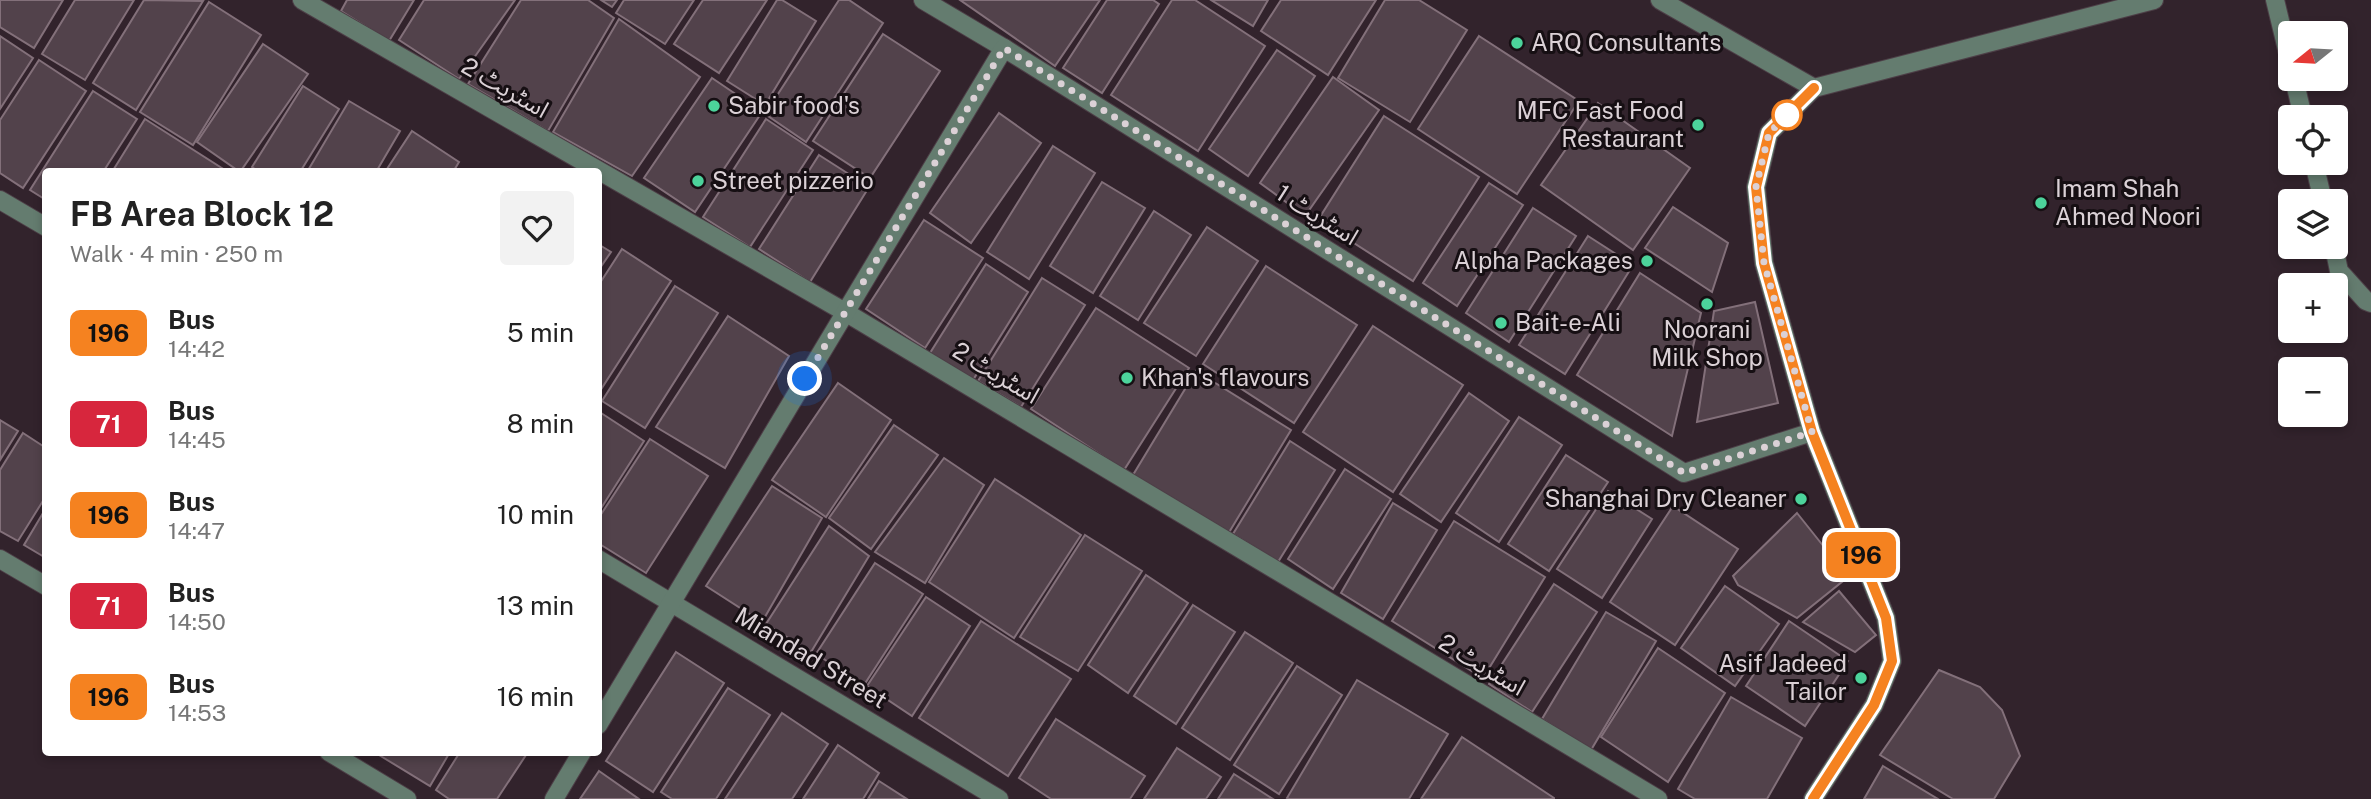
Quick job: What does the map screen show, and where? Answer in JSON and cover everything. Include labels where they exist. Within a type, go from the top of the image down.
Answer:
[{"type":"street","name":"اسٹریٹ 2","points":[[302,0],[594,168]]},
{"type":"street","name":"اسٹریٹ 1","points":[[923,0],[1684,473],[1812,432]]},
{"type":"street","points":[[1660,0],[1814,88]]},
{"type":"street","points":[[1813,799],[1874,705],[1892,661],[1886,618],[1812,432],[1764,263],[1756,187],[1769,133],[1814,88],[2154,0]]},
{"type":"street","points":[[2275,0],[2280,21]]},
{"type":"street","points":[[602,718],[1004,48]]},
{"type":"street","name":"اسٹریٹ 2","points":[[602,172],[845,312],[1658,799]]},
{"type":"street","points":[[0,200],[42,225]]},
{"type":"street","points":[[2336,259],[2339,271],[2366,301],[2371,303]]},
{"type":"street","points":[[0,559],[42,584]]},
{"type":"street","name":"Miandad Street","points":[[602,561],[999,799]]},
{"type":"street","points":[[336,756],[407,799]]},
{"type":"street","points":[[554,799],[580,756]]},
{"type":"building","points":[[0,0],[63,0],[34,48],[0,27]]},
{"type":"building","points":[[75,0],[134,0],[85,80],[42,54]]},
{"type":"building","points":[[144,0],[203,1],[136,110],[93,83]]},
{"type":"building","points":[[347,0],[414,0],[389,41],[341,11]]},
{"type":"building","points":[[424,0],[515,0],[459,79],[399,40]]},
{"type":"building","points":[[521,0],[588,0],[614,18],[548,131],[468,84]]},
{"type":"building","points":[[601,0],[617,0],[612,7]]},
{"type":"building","points":[[624,0],[694,0],[665,44],[616,13]]},
{"type":"building","points":[[703,0],[767,0],[719,73],[674,44]]},
{"type":"building","points":[[777,0],[782,0],[816,21],[765,105],[727,81]]},
{"type":"building","points":[[839,0],[849,0],[883,23],[806,142],[765,114]]},
{"type":"building","points":[[960,0],[1100,0],[1055,66]]},
{"type":"building","points":[[1107,0],[1153,0],[1159,4],[1102,93],[1063,68]]},
{"type":"building","points":[[1172,0],[1195,0],[1265,46],[1198,151],[1111,95]]},
{"type":"building","points":[[1211,0],[1268,0],[1253,26]]},
{"type":"building","points":[[1281,0],[1376,0],[1328,75],[1261,31]]},
{"type":"building","points":[[1385,0],[1419,0],[1467,30],[1410,122],[1338,78]]},
{"type":"building","points":[[209,2],[261,35],[193,145],[140,112]]},
{"type":"building","points":[[619,19],[700,77],[632,176],[553,132]]},
{"type":"building","points":[[883,34],[940,71],[870,178],[813,141]]},
{"type":"building","points":[[0,36],[33,58],[0,109]]},
{"type":"building","points":[[1479,36],[1579,101],[1517,194],[1418,129]]},
{"type":"building","points":[[263,44],[308,74],[243,168],[234,168],[197,142]]},
{"type":"building","points":[[1277,50],[1315,76],[1248,176],[1209,149]]},
{"type":"building","points":[[39,60],[86,91],[23,188],[0,173],[0,120]]},
{"type":"building","points":[[1333,77],[1379,110],[1305,216],[1260,183]]},
{"type":"building","points":[[712,78],[762,112],[695,212],[644,178]]},
{"type":"building","points":[[303,86],[339,109],[302,168],[252,167]]},
{"type":"building","points":[[93,91],[137,119],[106,168],[44,168]]},
{"type":"building","points":[[349,101],[400,131],[378,168],[309,168]]},
{"type":"building","points":[[1598,103],[1690,168],[1633,250],[1541,185]]},
{"type":"building","points":[[999,113],[1041,143],[971,243],[930,213]]},
{"type":"building","points":[[1384,116],[1479,177],[1413,281],[1318,220]]},
{"type":"building","points":[[145,119],[222,168],[114,168]]},
{"type":"building","points":[[766,119],[813,150],[750,247],[703,217]]},
{"type":"building","points":[[412,131],[459,162],[455,168],[388,168]]},
{"type":"building","points":[[1053,146],[1095,173],[1029,279],[987,252]]},
{"type":"building","points":[[819,155],[869,187],[810,282],[759,249]]},
{"type":"building","points":[[42,171],[42,198],[30,190]]},
{"type":"building","points":[[1102,182],[1145,208],[1093,293],[1050,266]]},
{"type":"building","points":[[1489,183],[1523,205],[1457,306],[1423,283]]},
{"type":"building","points":[[1673,207],[1728,243],[1712,292],[1645,248]]},
{"type":"building","points":[[1533,208],[1576,236],[1509,342],[1466,313]]},
{"type":"building","points":[[1154,211],[1191,235],[1138,320],[1100,296]]},
{"type":"building","points":[[924,220],[983,258],[925,348],[866,309]]},
{"type":"building","points":[[1207,227],[1258,261],[1196,356],[1144,323]]},
{"type":"building","points":[[1588,236],[1633,265],[1565,374],[1519,345]]},
{"type":"building","points":[[602,246],[611,252],[602,265]]},
{"type":"building","points":[[622,249],[671,281],[602,388],[602,280]]},
{"type":"building","points":[[986,264],[1028,292],[973,380],[930,353]]},
{"type":"building","points":[[1266,266],[1357,325],[1294,423],[1203,364]]},
{"type":"building","points":[[1640,273],[1701,313],[1672,436],[1577,375]]},
{"type":"building","points":[[1042,278],[1085,305],[1021,407],[978,381]]},
{"type":"building","points":[[675,286],[718,313],[645,428],[602,401]]},
{"type":"building","points":[[1755,302],[1778,403],[1697,422],[1714,311]]},
{"type":"building","points":[[1096,308],[1189,368],[1124,470],[1031,409]]},
{"type":"building","points":[[728,316],[789,356],[725,468],[656,427]]},
{"type":"building","points":[[1373,326],[1463,385],[1393,492],[1303,432]]},
{"type":"building","points":[[1196,371],[1291,430],[1228,534],[1133,475]]},
{"type":"building","points":[[838,383],[891,420],[826,517],[772,480]]},
{"type":"building","points":[[1469,393],[1509,421],[1441,522],[1400,494]]},
{"type":"building","points":[[602,414],[644,441],[602,507]]},
{"type":"building","points":[[1519,417],[1562,445],[1499,542],[1456,513]]},
{"type":"building","points":[[0,420],[18,431],[0,460]]},
{"type":"building","points":[[894,425],[938,455],[871,549],[829,518]]},
{"type":"building","points":[[23,433],[42,445],[42,502],[18,541],[0,531],[0,470]]},
{"type":"building","points":[[650,439],[708,476],[646,573],[602,546],[602,513]]},
{"type":"building","points":[[1290,441],[1335,470],[1278,562],[1233,534]]},
{"type":"building","points":[[1566,455],[1608,482],[1549,571],[1508,544]]},
{"type":"building","points":[[944,458],[984,485],[925,583],[875,552]]},
{"type":"building","points":[[1345,469],[1391,499],[1333,589],[1288,559]]},
{"type":"building","points":[[995,479],[1081,535],[1014,638],[929,582]]},
{"type":"building","points":[[772,486],[822,518],[762,622],[706,586]]},
{"type":"building","points":[[1608,491],[1652,519],[1602,598],[1557,569]]},
{"type":"building","points":[[1393,503],[1437,530],[1383,619],[1341,593]]},
{"type":"building","points":[[1673,506],[1738,549],[1675,645],[1610,602]]},
{"type":"building","points":[[1797,513],[1848,577],[1797,618],[1738,585],[1733,576]]},
{"type":"building","points":[[42,515],[42,556],[24,545]]},
{"type":"building","points":[[1454,521],[1545,577],[1483,678],[1392,621]]},
{"type":"building","points":[[829,526],[869,556],[811,652],[766,624]]},
{"type":"building","points":[[1085,535],[1142,571],[1078,671],[1020,637]]},
{"type":"building","points":[[875,563],[923,594],[864,685],[816,654]]},
{"type":"building","points":[[1146,575],[1188,603],[1128,693],[1088,665]]},
{"type":"building","points":[[1554,584],[1597,612],[1532,712],[1489,684]]},
{"type":"building","points":[[1725,586],[1779,624],[1735,686],[1681,648]]},
{"type":"building","points":[[1839,591],[1876,635],[1855,652],[1803,622]]},
{"type":"building","points":[[926,597],[970,626],[912,716],[867,686]]},
{"type":"building","points":[[1193,605],[1235,632],[1176,724],[1134,696]]},
{"type":"building","points":[[1606,612],[1656,641],[1591,750],[1542,719]]},
{"type":"building","points":[[981,621],[1071,679],[1008,776],[919,718]]},
{"type":"building","points":[[1789,621],[1848,661],[1805,726],[1746,686]]},
{"type":"building","points":[[1245,632],[1293,663],[1230,760],[1182,728]]},
{"type":"building","points":[[1658,648],[1725,693],[1668,782],[1601,737]]},
{"type":"building","points":[[676,652],[724,683],[653,792],[606,761]]},
{"type":"building","points":[[1297,666],[1342,695],[1279,794],[1234,765]]},
{"type":"building","points":[[1939,670],[1980,687],[2002,710],[2020,756],[1994,799],[1953,799],[1880,755]]},
{"type":"building","points":[[1357,680],[1448,734],[1409,799],[1287,798]]},
{"type":"building","points":[[728,688],[770,715],[716,799],[672,799],[661,792]]},
{"type":"building","points":[[1731,697],[1802,738],[1767,799],[1695,799],[1678,789]]},
{"type":"building","points":[[782,713],[828,744],[792,799],[725,799]]},
{"type":"building","points":[[1056,719],[1145,776],[1130,799],[1051,799],[1019,778]]},
{"type":"building","points":[[1462,737],[1554,798],[1554,799],[1421,799]]},
{"type":"building","points":[[838,745],[879,773],[863,799],[803,799]]},
{"type":"building","points":[[1177,748],[1221,777],[1206,799],[1144,799]]},
{"type":"building","points":[[381,756],[448,756],[430,786]]},
{"type":"building","points":[[457,756],[525,756],[497,799],[449,799],[436,790]]},
{"type":"building","points":[[1883,766],[1938,799],[1864,799]]},
{"type":"building","points":[[599,771],[639,799],[580,799]]},
{"type":"building","points":[[1234,774],[1273,799],[1218,799]]},
{"type":"building","points":[[879,781],[907,799],[868,799]]},
{"type":"bus line","name":"196","points":[[1813,799],[1874,705],[1892,661],[1886,618],[1812,432],[1764,263],[1756,187],[1769,133],[1814,88]]},
{"type":"place","name":"ARQ Consultants","points":[[1517,43]]},
{"type":"place","name":"Sabir food's","points":[[714,106]]},
{"type":"place","name":"MFC Fast Food Restaurant","points":[[1698,125]]},
{"type":"place","name":"Street pizzerio","points":[[698,181]]},
{"type":"place","name":"Imam Shah Ahmed Noori","points":[[2041,203]]},
{"type":"place","name":"Alpha Packages","points":[[1647,261]]},
{"type":"place","name":"Noorani Milk Shop","points":[[1707,304]]},
{"type":"place","name":"Bait-e-Ali","points":[[1501,323]]},
{"type":"place","name":"Khan's flavours","points":[[1127,378]]},
{"type":"place","name":"Shanghai Dry Cleaner","points":[[1801,499]]},
{"type":"place","name":"Asif Jadeed Tailor","points":[[1861,678]]},
{"type":"route","points":[[805,379],[1004,48],[1684,473],[1812,432],[1764,263],[1756,187],[1769,133],[1787,115]]}]
